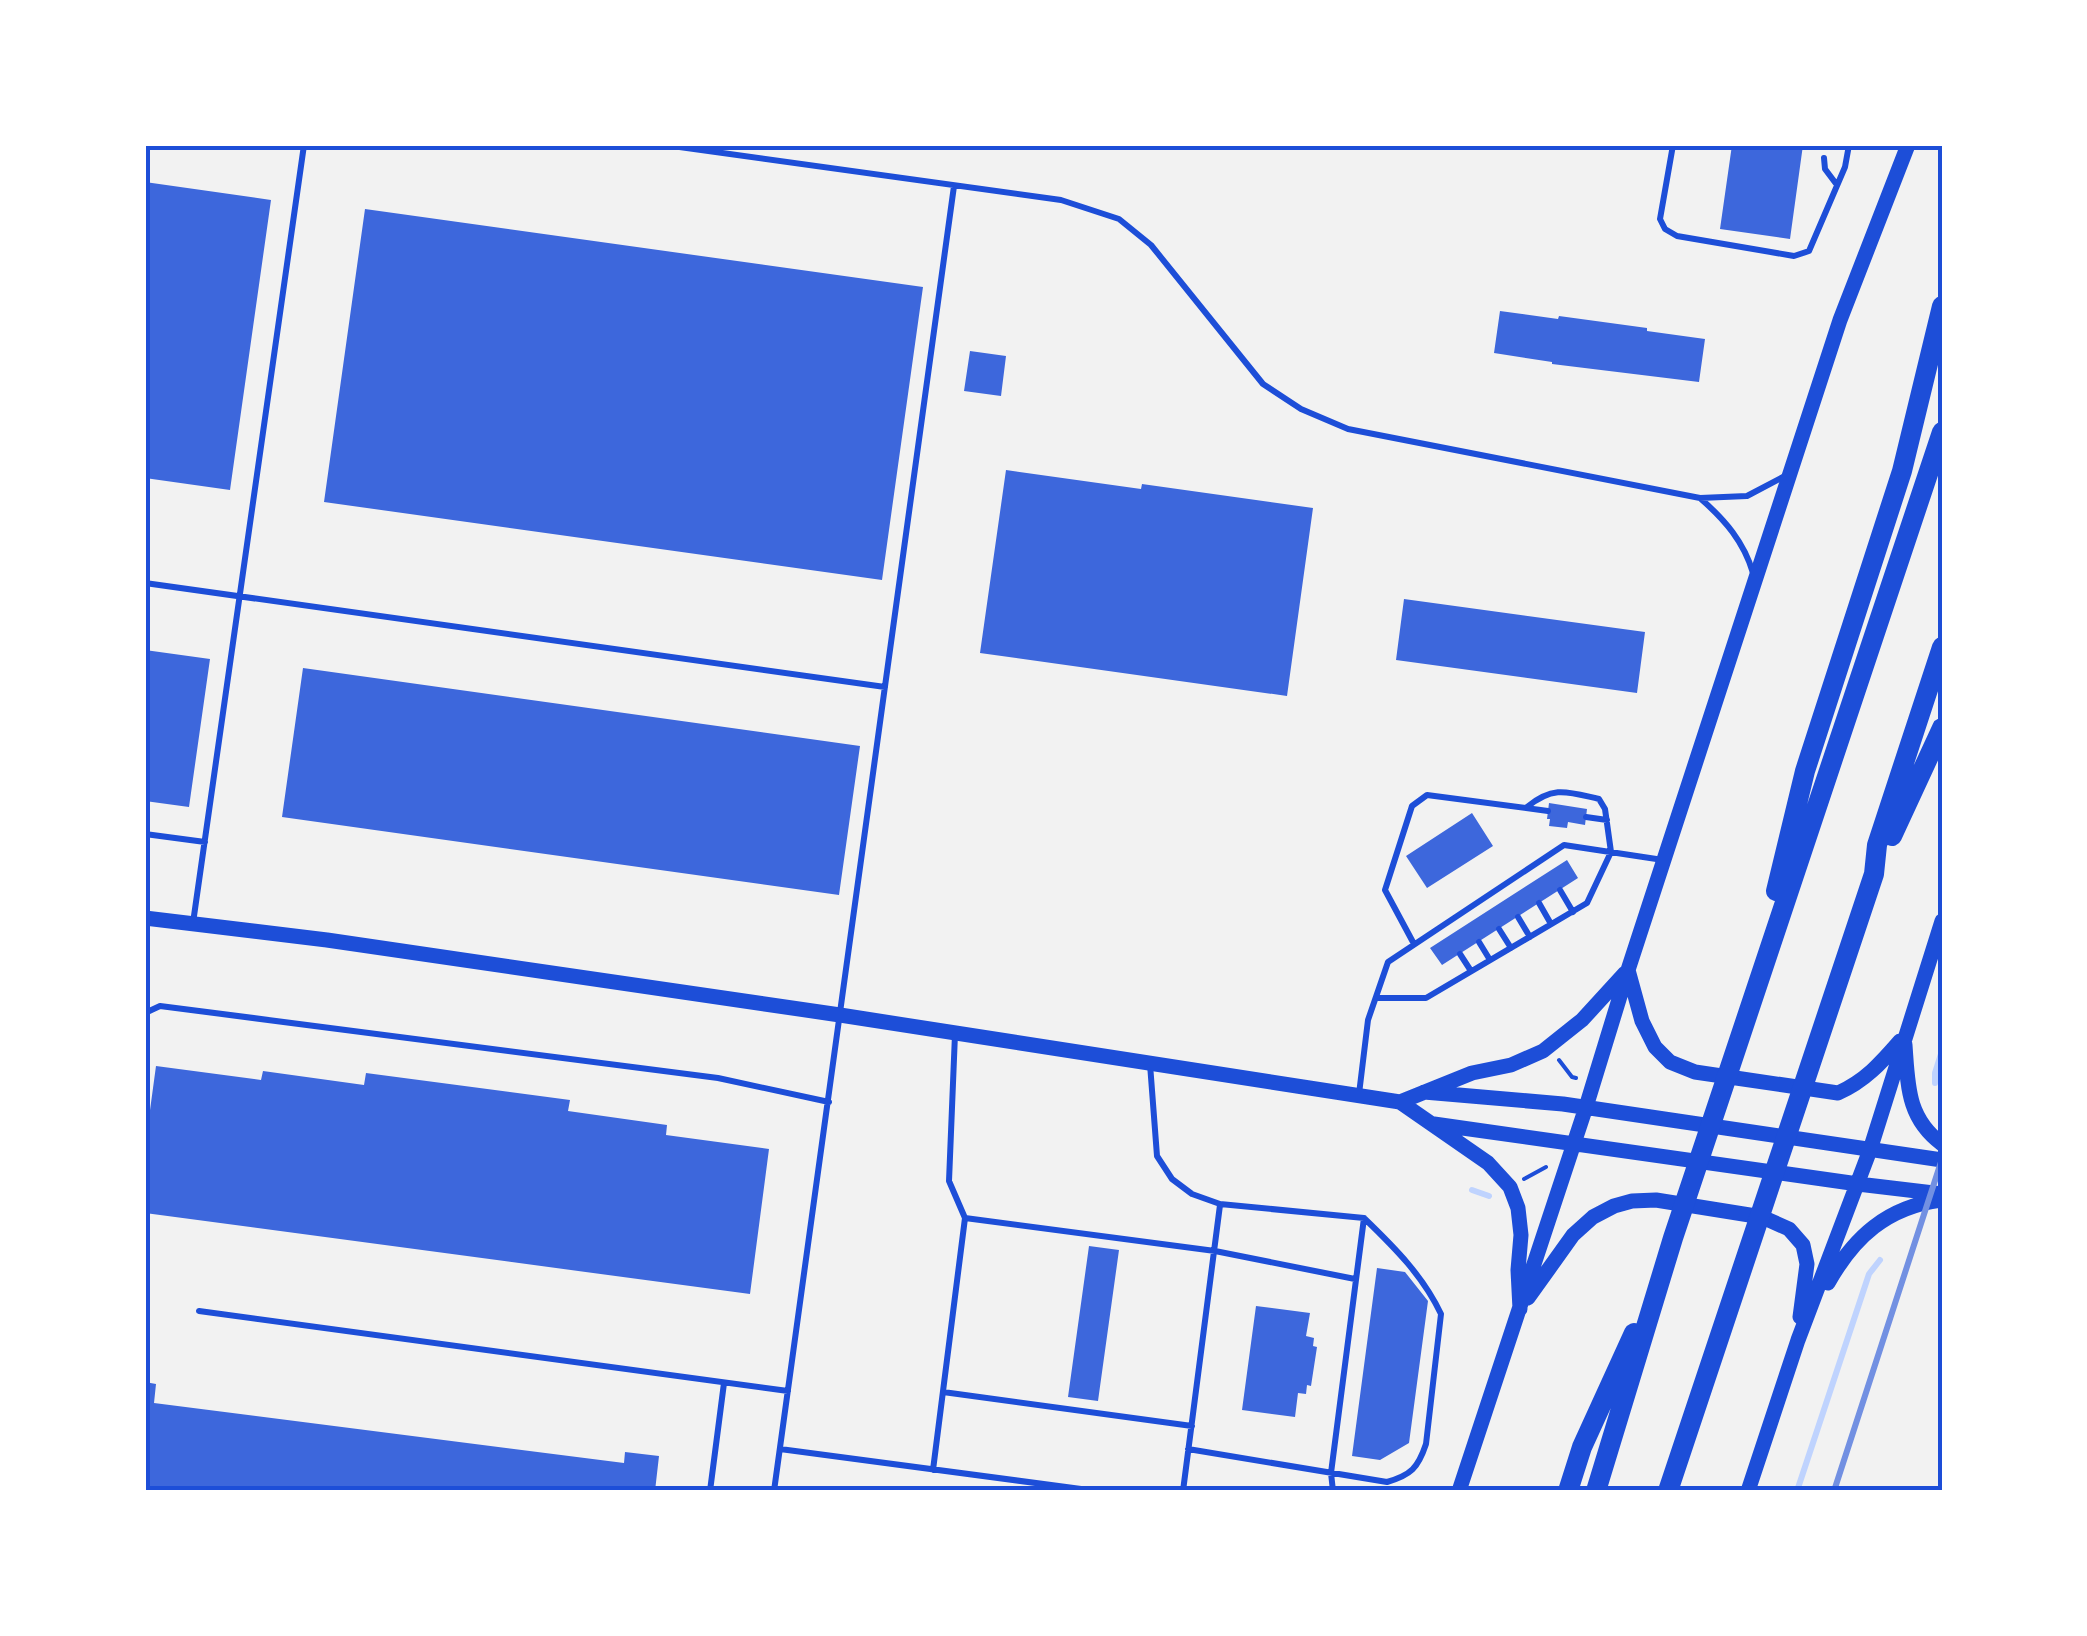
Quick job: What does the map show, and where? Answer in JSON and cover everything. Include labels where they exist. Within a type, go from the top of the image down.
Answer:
[{"type":"highway","points":[[1746,1016],[1804,771],[1898,484],[1942,306]]},
{"type":"highway","points":[[1596,1491],[1673,1238],[1942,432]]},
{"type":"highway","points":[[1874,874],[1878,844],[1942,646]]},
{"type":"highway","points":[[1668,1491],[1874,874],[1942,728]]},
{"type":"highway","points":[[1568,1491],[1582,1447],[1666,1262]]},
{"type":"main road","points":[[1458,1491],[1840,320],[1908,145]]},
{"type":"main road","points":[[145,918],[346,943],[840,1015],[1400,1102],[1488,1163],[1510,1187],[1518,1208],[1520,1309]]},
{"type":"main road","points":[[1748,1491],[1798,1340],[1870,1150],[1942,921]]},
{"type":"main road","points":[[1628,970],[1642,1021],[1655,1047],[1670,1062],[1695,1072],[1838,1092],[1858,1084],[1904,1036]]},
{"type":"main road","points":[[1400,1102],[1542,1051],[1582,1020],[1628,970]]},
{"type":"main road","points":[[1904,1036],[1908,1091],[1918,1121],[1942,1144]]},
{"type":"main road","points":[[1424,1092],[1586,1107],[1942,1160]]},
{"type":"main road","points":[[1430,1123],[1942,1196]]},
{"type":"main road","points":[[1798,1340],[1837,1267],[1860,1238],[1890,1215],[1942,1196]]},
{"type":"main road","points":[[1520,1309],[1573,1235],[1592,1217],[1632,1201],[1656,1200],[1762,1217],[1789,1228],[1802,1245],[1807,1264],[1798,1340]]},
{"type":"lane","points":[[193,924],[304,145]]},
{"type":"lane","points":[[665,145],[1061,200],[1120,219],[1151,245],[1263,384],[1301,410],[1348,428],[1700,498],[1747,496],[1790,472]]},
{"type":"lane","points":[[1673,145],[1660,219],[1664,229],[1678,236],[1794,256],[1808,251],[1845,167],[1849,145]]},
{"type":"lane","points":[[1824,158],[1825,169],[1837,185]]},
{"type":"lane","points":[[774,1491],[954,186]]},
{"type":"lane","points":[[1700,498],[1734,532],[1755,579]]},
{"type":"lane","points":[[145,583],[886,686]]},
{"type":"lane","points":[[1376,998],[1426,998],[1588,903],[1611,852],[1606,809],[1600,799],[1566,792],[1543,794],[1527,807]]},
{"type":"lane","points":[[1414,944],[1386,890],[1412,806],[1427,795],[1548,811]]},
{"type":"lane","points":[[1586,817],[1607,820]]},
{"type":"lane","points":[[145,834],[205,842]]},
{"type":"lane","points":[[1358,1096],[1368,1020],[1388,962],[1564,844],[1664,861]]},
{"type":"lane","points":[[1542,860],[1549,872]]},
{"type":"lane","points":[[1521,873],[1528,884]]},
{"type":"lane","points":[[1500,887],[1507,898]]},
{"type":"lane","points":[[1560,890],[1573,912]]},
{"type":"lane","points":[[1481,900],[1488,910]]},
{"type":"lane","points":[[1539,903],[1551,924]]},
{"type":"lane","points":[[1461,913],[1468,923]]},
{"type":"lane","points":[[1518,916],[1530,936]]},
{"type":"lane","points":[[1442,926],[1448,936]]},
{"type":"lane","points":[[1499,929],[1511,948]]},
{"type":"lane","points":[[1478,942],[1490,960]]},
{"type":"lane","points":[[1460,954],[1471,971]]},
{"type":"lane","points":[[145,1013],[160,1006],[718,1078],[829,1102]]},
{"type":"lane","points":[[933,1470],[964,1218],[950,1181],[955,1032]]},
{"type":"lane","points":[[1150,1062],[1158,1156],[1172,1179],[1192,1194],[1220,1204],[1364,1218],[1408,1261],[1441,1314],[1426,1444],[1420,1462],[1404,1477],[1387,1482],[1188,1449]]},
{"type":"lane","points":[[1183,1491],[1220,1204]]},
{"type":"lane","points":[[964,1218],[1215,1251],[1355,1279]]},
{"type":"lane","points":[[1333,1491],[1331,1473],[1364,1218]]},
{"type":"lane","points":[[199,1311],[788,1391]]},
{"type":"lane","points":[[710,1491],[724,1383]]},
{"type":"lane","points":[[943,1392],[1192,1426]]},
{"type":"lane","points":[[780,1449],[1096,1491]]},
{"type":"path","points":[[1556,1056],[1572,1077],[1584,1081]]},
{"type":"path","points":[[1515,1184],[1556,1166]]},
{"type":"building","points":[[1732,145],[1803,145],[1790,239],[1720,229]]},
{"type":"building","points":[[145,182],[271,200],[230,490],[145,478]]},
{"type":"building","points":[[365,209],[923,287],[882,580],[324,502]]},
{"type":"building","points":[[1500,311],[1647,328],[1705,339],[1699,382],[1494,353]]},
{"type":"building","points":[[970,351],[1006,356],[1001,396],[964,391]]},
{"type":"building","points":[[1006,470],[1313,508],[1287,696],[980,653]]},
{"type":"building","points":[[1404,599],[1645,632],[1637,693],[1396,660]]},
{"type":"building","points":[[145,650],[210,659],[189,807],[145,801]]},
{"type":"building","points":[[303,668],[860,746],[839,895],[282,817]]},
{"type":"building","points":[[1549,803],[1587,809],[1585,825],[1568,822],[1567,828],[1549,826]]},
{"type":"building","points":[[1472,813],[1493,846],[1427,888],[1406,856]]},
{"type":"building","points":[[1567,860],[1578,878],[1442,965],[1430,948]]},
{"type":"building","points":[[156,1066],[261,1080],[263,1071],[364,1085],[366,1073],[570,1100],[568,1111],[667,1125],[666,1135],[769,1149],[750,1294],[145,1213],[145,1147]]},
{"type":"building","points":[[1089,1246],[1119,1250],[1098,1401],[1068,1397]]},
{"type":"building","points":[[1377,1268],[1405,1272],[1428,1301],[1409,1443],[1380,1460],[1352,1456]]},
{"type":"building","points":[[1256,1306],[1310,1313],[1306,1336],[1314,1338],[1313,1346],[1317,1347],[1311,1386],[1307,1385],[1306,1394],[1298,1393],[1295,1417],[1242,1410]]},
{"type":"building","points":[[145,1382],[156,1384],[154,1403],[624,1463],[625,1452],[659,1456],[655,1491],[145,1491]]},
{"type":"waterway","points":[[1935,1083],[1942,1051]]},
{"type":"waterway","points":[[1472,1190],[1489,1196]]},
{"type":"waterway","points":[[1797,1491],[1869,1274],[1880,1260]]},
{"type":"railway","points":[[1834,1491],[1942,1159]]}]
